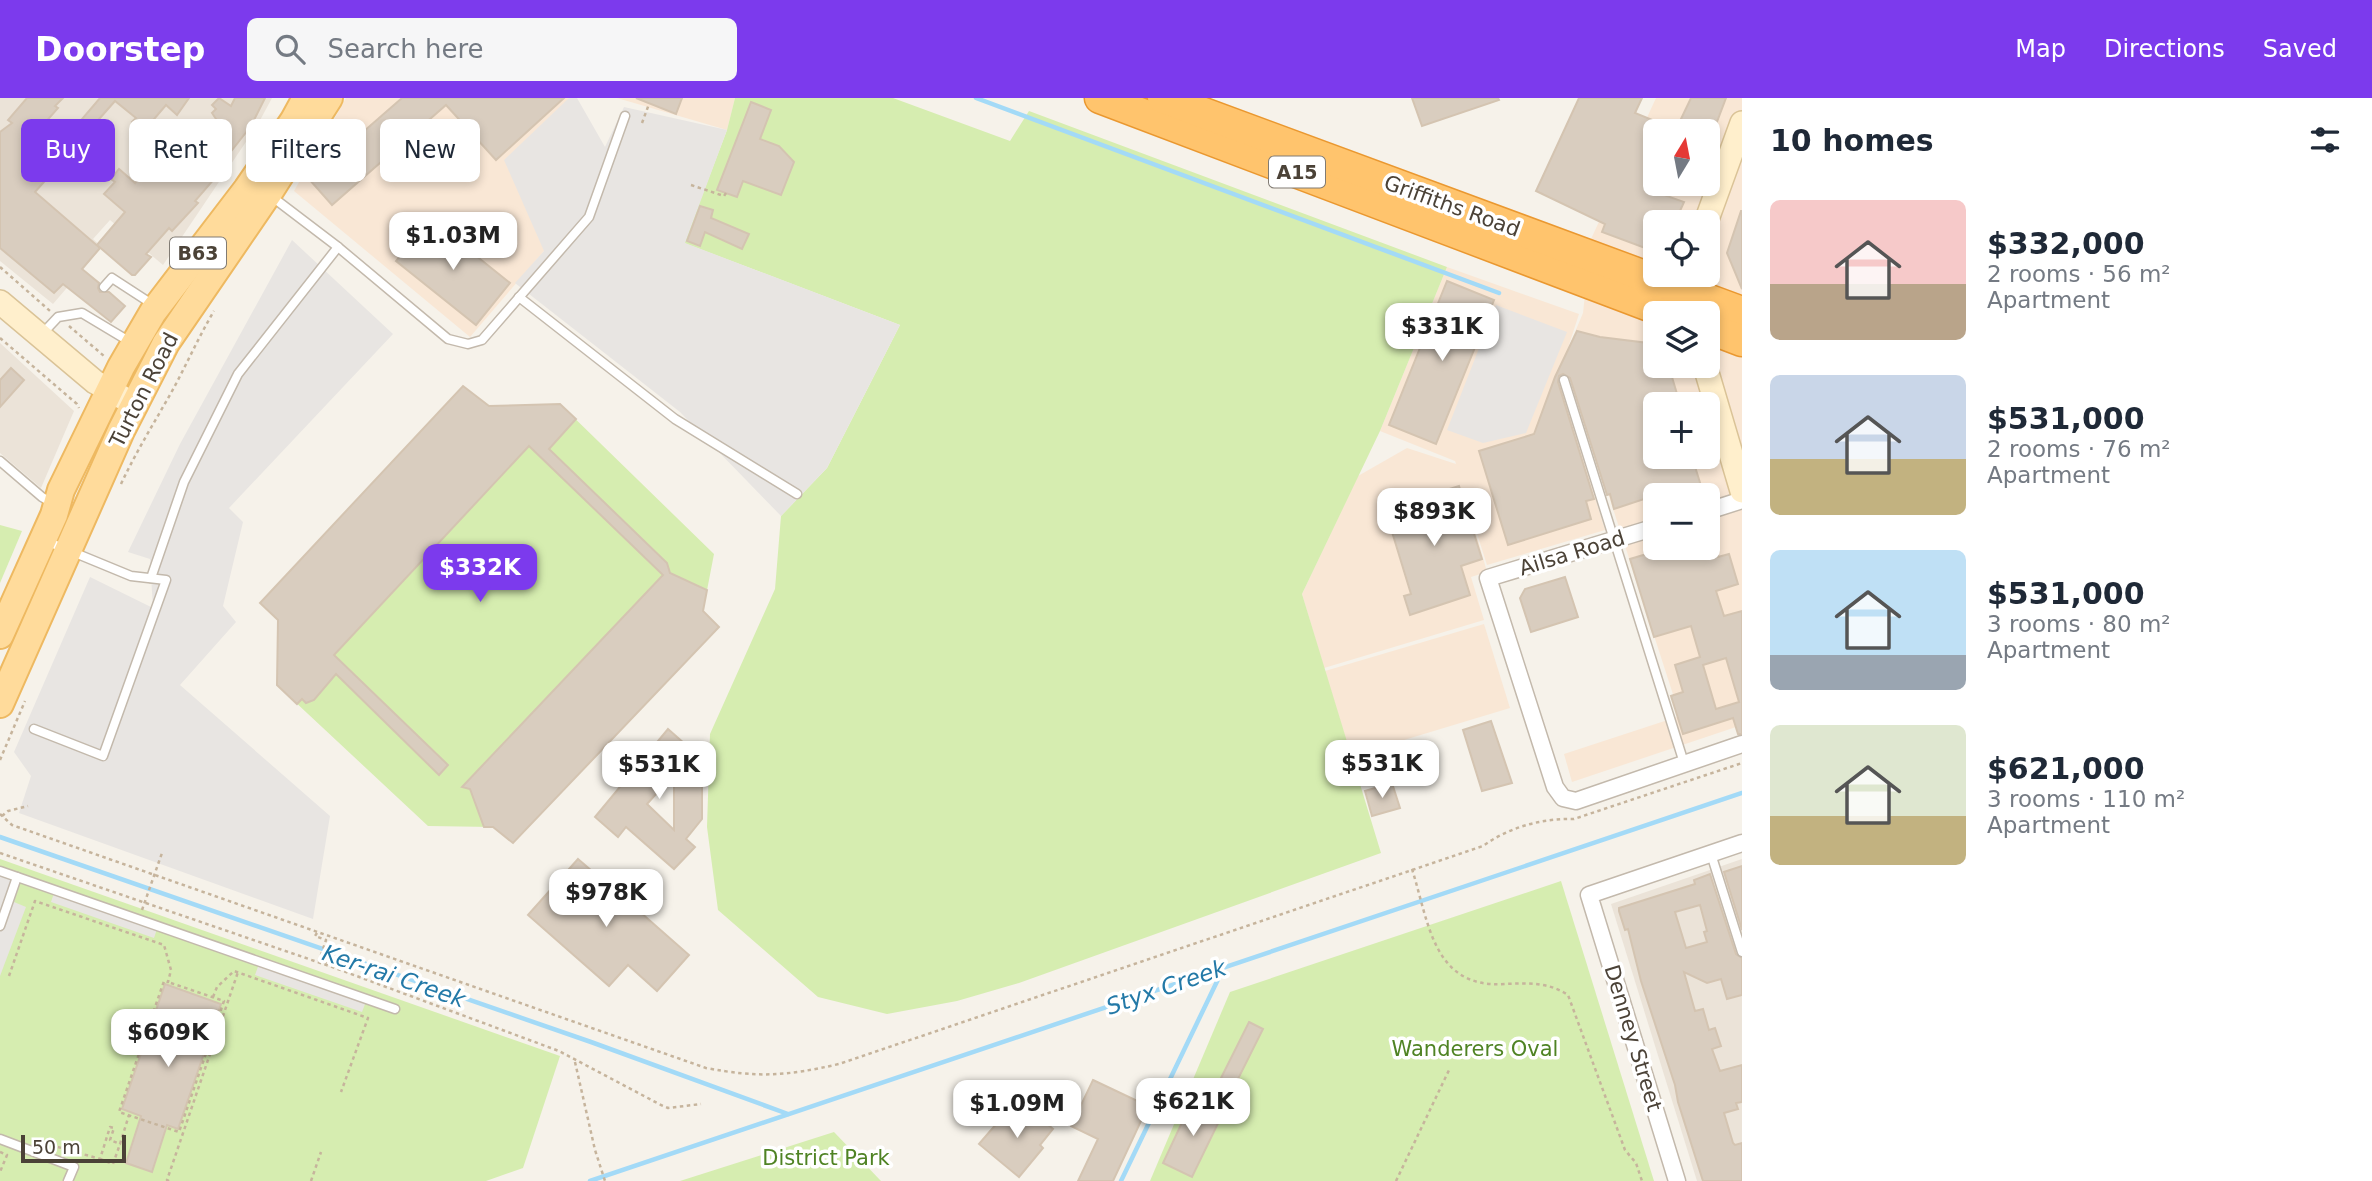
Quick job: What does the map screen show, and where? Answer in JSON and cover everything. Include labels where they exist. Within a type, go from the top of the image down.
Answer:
[{"type":"highway","name":"Griffiths Road","points":[[1100,98],[1643,304]]},
{"type":"highway","name":"Griffiths Road","points":[[1163,98],[1742,312]]},
{"type":"highway","points":[[1720,333],[1742,341]]},
{"type":"main road","name":"Turton Road","points":[[13,702],[55,544],[57,505],[61,490],[109,391],[157,307],[247,189],[306,98]]},
{"type":"main road","name":"Turton Road","points":[[0,635],[55,544],[166,342],[268,194],[329,98]]},
{"type":"street","points":[[1710,210],[1742,123]]},
{"type":"street","points":[[0,302],[109,391],[134,404]]},
{"type":"street","points":[[1709,378],[1742,491]]},
{"type":"street","points":[[1720,507],[1742,500]]},
{"type":"street","name":"Ailsa Road","points":[[1643,531],[1488,578],[1543,751],[1557,791],[1563,798],[1580,800],[1684,764]]},
{"type":"street","points":[[1684,764],[1742,744]]},
{"type":"street","points":[[1711,854],[1742,843]]},
{"type":"street","name":"Denney Street","points":[[1677,1181],[1589,895],[1711,854]]},
{"type":"lane","points":[[268,194],[338,247],[447,339],[468,344],[482,340],[589,217],[625,117]]},
{"type":"lane","points":[[152,578],[184,482],[238,374],[338,247]]},
{"type":"lane","points":[[104,287],[112,278],[157,307]]},
{"type":"lane","points":[[519,297],[675,419],[797,494]]},
{"type":"lane","points":[[82,313],[88,305]]},
{"type":"lane","points":[[41,336],[58,317],[82,313],[135,344]]},
{"type":"lane","points":[[1564,380],[1684,764]]},
{"type":"lane","points":[[0,461],[42,497],[57,505]]},
{"type":"lane","points":[[34,729],[103,756],[166,580],[131,576],[55,544]]},
{"type":"lane","points":[[1711,854],[1742,952]]},
{"type":"lane","points":[[0,871],[395,1009]]},
{"type":"lane","points":[[0,926],[17,877]]},
{"type":"lane","points":[[0,1139],[74,1167],[68,1181]]},
{"type":"path","points":[[642,123],[649,104]]},
{"type":"path","points":[[691,185],[724,196],[726,193]]},
{"type":"path","points":[[118,491],[142,441],[171,393],[217,305]]},
{"type":"path","points":[[0,338],[77,404],[80,411]]},
{"type":"path","points":[[0,760],[13,702]]},
{"type":"path","points":[[28,806],[1,815],[12,825],[706,1068],[745,1075],[777,1076],[839,1064],[1483,846],[1497,836]]},
{"type":"path","points":[[0,853],[335,968],[559,1051],[668,1108],[701,1104]]},
{"type":"path","points":[[145,899],[162,853]]},
{"type":"path","points":[[1412,869],[1434,939],[1446,963],[1470,981],[1492,985],[1536,984],[1560,990],[1568,995],[1625,1150],[1636,1163],[1642,1181]]},
{"type":"path","points":[[9,976],[35,901],[164,945],[171,970],[168,982]]},
{"type":"path","points":[[318,931],[316,936],[326,940],[319,961],[335,968]]},
{"type":"path","points":[[213,997],[217,987],[234,971],[368,1018],[341,1092]]},
{"type":"path","points":[[169,1181],[167,1180],[237,972]]},
{"type":"path","points":[[164,981],[168,982],[224,1001],[179,1132],[119,1111],[164,981]]},
{"type":"path","points":[[574,1060],[594,1150],[605,1181]]},
{"type":"path","points":[[1396,1181],[1450,1068]]},
{"type":"path","points":[[45,1143],[113,1164],[129,1115]]},
{"type":"path","points":[[100,1159],[110,1127],[114,1128],[110,1140],[120,1143]]},
{"type":"path","points":[[0,1152],[7,1155],[0,1172]]},
{"type":"path","points":[[311,1181],[321,1152]]},
{"type":"shaded area","points":[[0,98],[272,98],[261,119],[246,119],[246,142],[232,163],[232,119],[129,119],[129,182],[219,182],[163,265],[110,220],[93,239],[102,247],[53,304],[0,261]]},
{"type":"shaded area","points":[[346,98],[574,98],[544,251],[470,337],[294,191],[299,182],[366,182],[366,119],[334,119]]},
{"type":"shaded area","points":[[569,98],[577,98],[605,147],[624,107],[727,130],[685,243],[900,325],[827,468],[781,516],[680,412],[515,283],[544,251],[504,160]]},
{"type":"shaded area","points":[[617,98],[735,98],[727,130]]},
{"type":"shaded area","points":[[1656,98],[1742,98],[1742,725],[1572,782],[1564,754],[1680,716],[1564,357],[1557,374],[1605,530],[1487,565],[1470,512],[1487,572],[1471,577],[1484,620],[1324,668],[1302,594],[1358,476],[1407,448],[1456,464],[1455,461],[1380,431],[1447,267],[1579,314],[1567,351],[1583,313],[1591,239],[1643,126],[1643,196],[1720,196],[1720,119],[1646,119]]},
{"type":"shaded area","points":[[292,240],[393,334],[229,508],[243,522],[223,606],[236,622],[180,685],[330,816],[313,919],[19,813],[31,776],[14,752],[90,577],[153,608],[150,559],[128,552],[180,444]]},
{"type":"shaded area","points":[[1496,305],[1567,332],[1526,433],[1483,443],[1447,430]]},
{"type":"shaded area","points":[[0,343],[74,411],[41,488],[0,453]]},
{"type":"shaded area","points":[[1484,624],[1510,708],[1351,756],[1325,671]]},
{"type":"shaded area","points":[[1742,859],[1742,1181],[1697,1181],[1611,904]]},
{"type":"shaded area","points":[[0,875],[20,883],[14,902],[26,907],[0,976]]},
{"type":"shaded area","points":[[55,890],[158,926],[154,938],[51,902]]},
{"type":"shaded area","points":[[260,961],[367,999],[362,1012],[255,975]]},
{"type":"green space","points":[[735,98],[893,98],[1010,141],[1029,111],[1447,267],[1380,431],[1302,594],[1381,853],[1019,983],[957,1001],[887,1014],[818,997],[718,910],[707,827],[710,734],[775,589],[781,516],[827,468],[900,325],[684,243],[727,130]]},
{"type":"green space","points":[[463,386],[489,406],[560,404],[714,554],[703,611],[719,627],[513,843],[493,827],[428,826],[277,685],[278,620],[260,603]]},
{"type":"green space","points":[[0,525],[22,531],[0,583]]},
{"type":"green space","points":[[0,859],[560,1056],[523,1168],[486,1181],[0,1181]]},
{"type":"green space","name":"Wanderers Oval","points":[[1561,881],[1654,1181],[1150,1181],[1230,992]]},
{"type":"green space","name":"District Park","points":[[834,1132],[881,1181],[680,1181]]},
{"type":"building","points":[[27,98],[63,98],[48,119],[21,119],[21,182],[44,182],[35,192],[100,248],[82,269],[99,283],[100,292],[109,292],[125,306],[111,322],[63,284],[54,293],[0,248],[0,132],[12,123],[8,120]]},
{"type":"building","points":[[100,98],[189,98],[177,115],[166,105],[154,119],[135,119],[115,101],[99,119],[82,119]]},
{"type":"building","points":[[219,98],[231,106],[235,98],[265,98],[254,119],[246,119],[246,132],[232,150],[232,119],[216,119],[212,113],[216,109],[212,105]]},
{"type":"building","points":[[402,98],[564,98],[496,160],[480,142],[480,119],[459,119],[446,105],[430,119],[380,119],[380,163],[366,175],[366,129]]},
{"type":"building","points":[[636,98],[682,98],[676,114]]},
{"type":"building","points":[[1412,98],[1498,98],[1499,100],[1422,126]]},
{"type":"building","points":[[1579,98],[1642,98],[1635,113],[1650,119],[1643,119],[1643,196],[1667,196],[1684,202],[1680,210],[1643,210],[1643,247],[1602,232],[1605,224],[1536,191]]},
{"type":"building","points":[[1691,98],[1726,98],[1718,119],[1681,119]]},
{"type":"building","points":[[751,102],[771,110],[760,139],[779,146],[794,162],[781,195],[743,181],[737,197],[717,190]]},
{"type":"building","points":[[119,169],[129,178],[129,182],[211,182],[195,201],[198,203],[172,231],[169,228],[146,254],[151,257],[132,275],[97,245],[125,212],[104,194],[115,182],[115,174]]},
{"type":"building","points":[[312,182],[358,182],[332,205]]},
{"type":"building","points":[[700,206],[713,210],[711,218],[749,234],[742,249],[705,232],[700,246],[687,241]]},
{"type":"building","points":[[1742,211],[1742,289],[1727,253]]},
{"type":"building","points":[[430,219],[510,283],[476,325],[396,261]]},
{"type":"building","points":[[1447,281],[1494,300],[1436,444],[1389,425]]},
{"type":"building","points":[[1577,331],[1643,342],[1643,378],[1672,378],[1676,392],[1643,392],[1643,469],[1696,469],[1700,483],[1643,483],[1643,499],[1614,509],[1610,494],[1607,495],[1570,378],[1563,374],[1559,376],[1558,382],[1594,499],[1586,501],[1591,519],[1508,545],[1479,451],[1534,434],[1555,377]]},
{"type":"building","points":[[11,368],[24,380],[0,407],[0,380]]},
{"type":"building","points":[[463,386],[489,406],[560,404],[576,419],[549,449],[667,563],[670,573],[707,590],[703,611],[719,627],[513,843],[493,827],[484,827],[470,789],[462,787],[663,575],[529,446],[334,655],[448,765],[439,775],[336,674],[314,700],[306,703],[302,699],[297,704],[277,685],[278,620],[260,603]]},
{"type":"building","points":[[1459,486],[1482,559],[1461,566],[1470,595],[1410,615],[1404,596],[1411,594],[1385,509]]},
{"type":"building","points":[[1729,554],[1738,584],[1716,591],[1724,616],[1742,611],[1742,734],[1738,734],[1733,718],[1683,734],[1671,696],[1683,692],[1675,665],[1700,657],[1691,626],[1654,637],[1630,559],[1643,555],[1643,560],[1720,560],[1720,556]],"holes":[[[1726,658],[1739,702],[1716,709],[1703,665]]]},
{"type":"building","points":[[1565,577],[1578,617],[1531,632],[1520,598],[1525,589]]},
{"type":"building","points":[[1491,721],[1512,783],[1482,791],[1463,730]]},
{"type":"building","points":[[668,729],[694,752],[685,761],[702,776],[702,819],[686,839],[695,847],[674,869],[626,827],[618,837],[595,817]],"holes":[[[674,774],[674,830],[647,804]]]},
{"type":"building","points":[[1392,783],[1400,808],[1372,816],[1365,791]]},
{"type":"building","points":[[578,859],[614,890],[620,883],[629,891],[623,897],[689,955],[657,991],[628,965],[609,986],[528,915]]},
{"type":"building","points":[[1742,866],[1742,930],[1724,872]]},
{"type":"building","points":[[1710,874],[1736,954],[1742,958],[1742,995],[1727,999],[1721,979],[1707,983],[1684,972],[1695,1011],[1703,1009],[1709,1030],[1715,1028],[1721,1046],[1712,1049],[1720,1071],[1742,1065],[1742,1102],[1736,1103],[1738,1109],[1724,1113],[1733,1143],[1742,1143],[1742,1181],[1703,1181],[1641,981],[1628,929],[1625,930],[1619,911],[1619,908],[1695,884],[1694,880]],"holes":[[[1700,905],[1707,931],[1704,932],[1707,942],[1686,948],[1675,912]]]},
{"type":"building","points":[[165,984],[221,1004],[178,1129],[167,1125],[152,1172],[126,1163],[141,1116],[122,1109]]},
{"type":"building","points":[[1249,1022],[1263,1029],[1235,1085],[1221,1078]]},
{"type":"building","points":[[1093,1080],[1148,1106],[1113,1181],[1078,1181],[1098,1139],[1071,1126]]},
{"type":"building","points":[[1193,1099],[1223,1113],[1192,1177],[1163,1163]]},
{"type":"building","points":[[1023,1104],[1053,1129],[1040,1145],[1043,1148],[1019,1177],[979,1144],[1005,1114],[1011,1119]]},
{"type":"waterway","points":[[976,98],[1499,293]]},
{"type":"waterway","name":"Styx Creek","points":[[590,1181],[1742,793]]},
{"type":"waterway","name":"Ker-rai Creek","points":[[0,837],[591,1042],[788,1114]]},
{"type":"waterway","points":[[1121,1181],[1223,969]]}]
